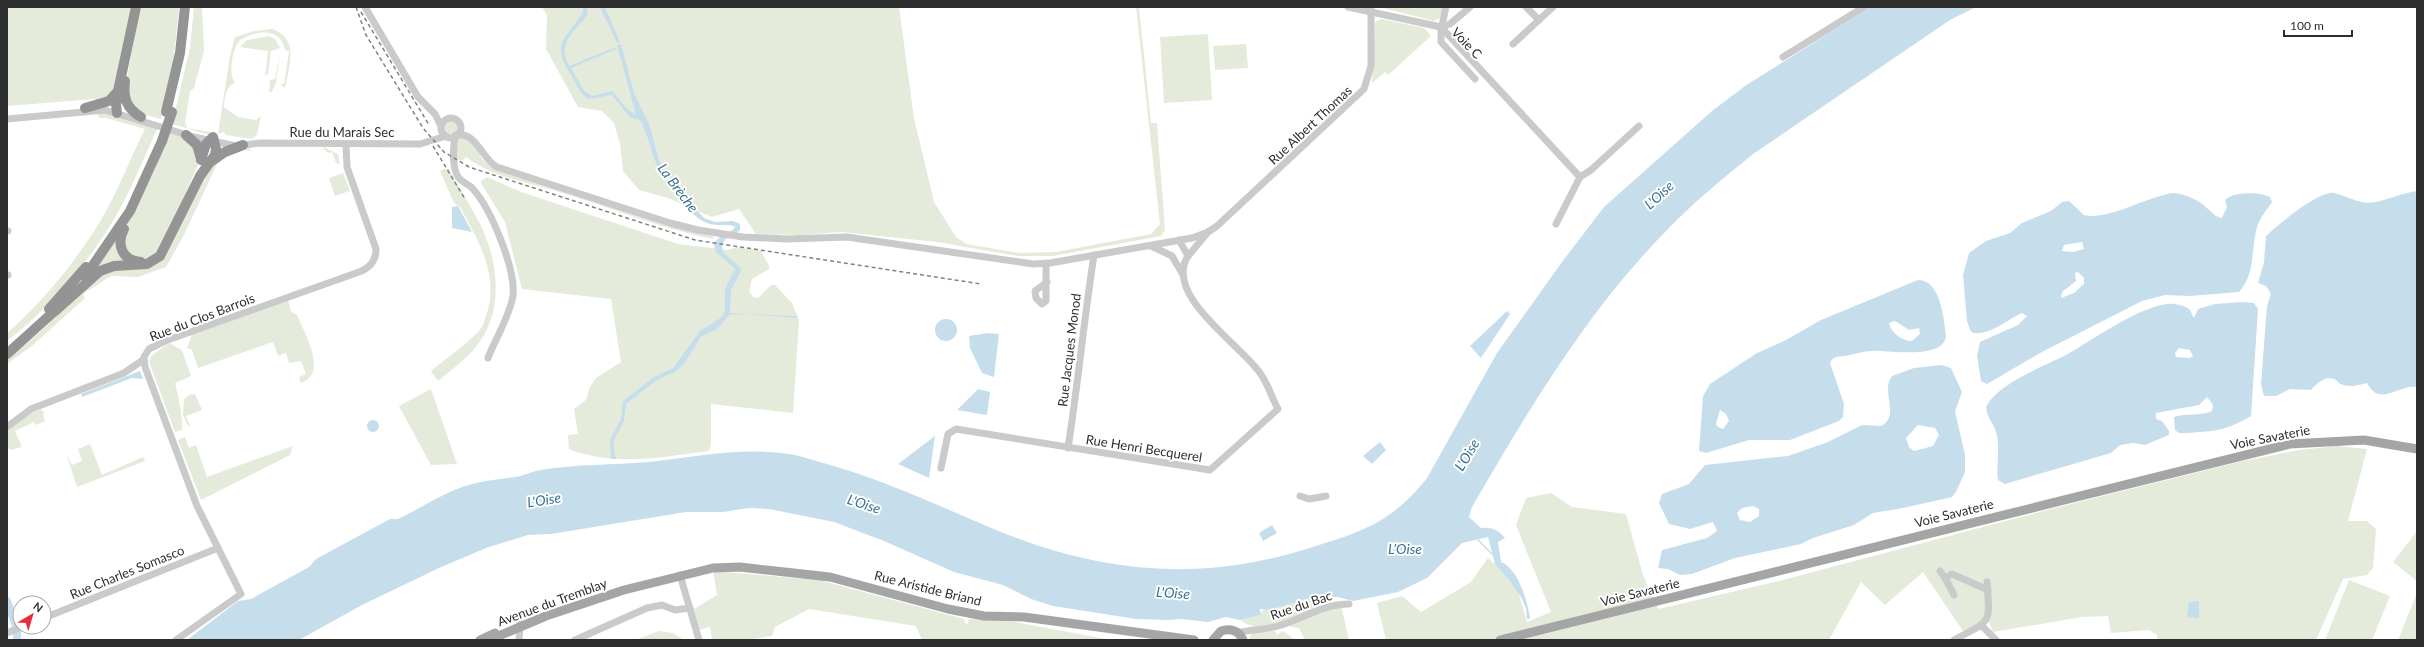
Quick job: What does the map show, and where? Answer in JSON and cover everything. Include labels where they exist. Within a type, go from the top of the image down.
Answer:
[{"type":"highway","points":[[121,112],[122,78],[137,7]]},
{"type":"highway","points":[[121,112],[137,7]]},
{"type":"highway","points":[[180,7],[180,53]]},
{"type":"highway","points":[[169,112],[180,53],[185,7]]},
{"type":"highway","points":[[191,7],[184,61],[169,112],[142,189],[120,242],[126,255],[139,262],[152,258],[163,246],[195,178],[205,162],[216,153],[213,139]]},
{"type":"highway","points":[[85,108],[113,98],[122,78]]},
{"type":"highway","points":[[124,94],[129,107],[141,116]]},
{"type":"highway","points":[[186,135],[197,145],[205,162]]},
{"type":"highway","points":[[7,346],[55,302],[97,252],[127,205],[160,139]]},
{"type":"highway","points":[[7,354],[102,270],[114,266],[147,264],[158,257],[166,247],[200,176],[205,162],[243,145]]},
{"type":"highway","points":[[55,311],[102,255],[142,189]]},
{"type":"main road","name":"Voie Savaterie","points":[[1500,640],[2290,444],[2364,440],[2417,449]]},
{"type":"main road","name":"Rue Aristide Briand","points":[[680,575],[713,568],[740,567],[798,572],[830,577],[948,609],[984,616],[1024,616],[1194,640]]},
{"type":"main road","name":"Avenue du Tremblay","points":[[489,640],[517,631],[624,590],[680,575]]},
{"type":"main road","points":[[1214,640],[1217,634],[1225,630],[1241,637]]},
{"type":"main road","name":"Avenue du Tremblay","points":[[480,640],[517,631]]},
{"type":"street","points":[[365,7],[418,97],[451,136],[458,178],[474,190],[496,229],[506,255],[512,280],[512,301],[488,358]]},
{"type":"street","points":[[1348,7],[1371,10],[1441,30],[1479,75],[1580,177]]},
{"type":"street","points":[[1441,30],[1446,7]]},
{"type":"street","points":[[1441,30],[1470,7]]},
{"type":"street","points":[[1526,7],[1539,20]]},
{"type":"street","points":[[1513,44],[1553,7]]},
{"type":"street","points":[[1783,57],[1864,7]]},
{"type":"street","name":"Rue Albert Thomas","points":[[1208,232],[1221,223],[1364,90],[1371,66],[1371,10]]},
{"type":"street","points":[[428,107],[448,119],[455,119],[474,137],[482,154]]},
{"type":"street","points":[[7,115],[85,108],[121,112]]},
{"type":"street","points":[[7,119],[103,110],[121,112]]},
{"type":"street","name":"Rue du Marais Sec","points":[[121,112],[141,116],[213,139],[260,143],[424,143],[451,136]]},
{"type":"street","name":"Rue du Marais Sec","points":[[121,112],[186,135],[243,145],[260,143]]},
{"type":"street","points":[[424,143],[448,119]]},
{"type":"street","points":[[451,136],[460,130],[460,124]]},
{"type":"street","points":[[1556,224],[1580,177],[1591,170],[1639,126]]},
{"type":"street","points":[[451,136],[464,135],[471,138],[482,154],[492,164],[504,170],[670,223],[716,234],[787,239],[847,237],[1021,263],[1046,263],[1177,241],[1208,232]]},
{"type":"street","name":"Rue du Clos Barrois","points":[[176,640],[241,594],[197,506],[143,360],[147,352],[161,342],[359,272],[372,264],[376,249],[348,167],[346,144]]},
{"type":"street","points":[[1181,259],[1208,232]]},
{"type":"street","points":[[1177,241],[1181,259]]},
{"type":"street","points":[[1177,241],[1173,250],[1181,259]]},
{"type":"street","points":[[1150,246],[1181,259]]},
{"type":"street","name":"Rue Jacques Monod","points":[[1068,448],[1082,361],[1085,313],[1094,255]]},
{"type":"street","name":"Rue Henri Becquerel","points":[[941,468],[948,435],[955,429],[1210,470],[1278,409],[1260,373],[1189,296],[1185,288],[1181,259]]},
{"type":"street","points":[[1046,263],[1047,282]]},
{"type":"street","points":[[7,427],[31,409],[122,374],[143,360]]},
{"type":"street","points":[[1300,496],[1309,499],[1326,496]]},
{"type":"street","name":"Rue Charles Somasco","points":[[52,615],[218,548]]},
{"type":"street","points":[[1940,571],[1954,595]]},
{"type":"street","points":[[1945,578],[1952,574],[1988,590]]},
{"type":"street","points":[[680,575],[699,640]]},
{"type":"street","points":[[1954,640],[1982,626],[1989,615],[1987,582]]},
{"type":"street","name":"Rue du Bac","points":[[1241,637],[1251,630],[1266,630],[1334,604],[1349,604]]},
{"type":"street","points":[[575,640],[647,608],[662,606],[675,610],[690,608]]},
{"type":"street","points":[[1982,626],[1996,640]]},
{"type":"green space","points":[[7,7],[132,7],[117,89],[100,103],[95,99],[7,106]]},
{"type":"green space","points":[[140,7],[178,7],[179,10],[173,64],[161,119],[142,114],[133,108],[126,84]]},
{"type":"green space","points":[[194,7],[202,7],[204,51],[194,88],[190,91],[185,123],[187,128],[211,132],[210,135],[172,124],[190,48]]},
{"type":"green space","points":[[542,7],[899,7],[914,118],[934,202],[956,237],[966,244],[1020,253],[1056,252],[1151,234],[1160,224],[1136,7],[1139,7],[1151,123],[1157,123],[1165,230],[1161,236],[1053,256],[1018,256],[937,242],[841,232],[801,235],[756,234],[739,209],[712,217],[668,198],[639,190],[623,171],[620,144],[614,123],[602,111],[578,107],[546,49],[547,15]]},
{"type":"green space","points":[[1379,7],[1443,7],[1440,18],[1434,21]]},
{"type":"green space","points":[[1381,19],[1424,28],[1431,36],[1388,75],[1385,72],[1372,83],[1375,22]]},
{"type":"green space","points":[[272,29],[281,33],[289,46],[290,62],[285,88],[280,84],[284,84],[289,51],[285,50],[278,37],[273,34],[261,33],[254,34],[240,40],[233,55],[231,67],[235,83],[227,90],[224,107],[238,117],[256,120],[261,116],[257,135],[252,139],[226,135],[224,132],[218,134],[230,56],[235,37],[254,31]]},
{"type":"green space","points":[[1208,34],[1212,100],[1164,103],[1160,37]]},
{"type":"green space","points":[[269,36],[275,39],[280,48],[271,51],[268,74],[265,76],[268,51],[240,47],[247,40]]},
{"type":"green space","points":[[1246,44],[1248,68],[1215,70],[1213,46]]},
{"type":"green space","points":[[280,53],[276,82],[272,92],[269,92],[270,80],[275,79]]},
{"type":"green space","points":[[111,113],[158,127],[139,170],[118,212],[83,265],[39,313],[7,341],[7,333],[34,308],[58,280],[81,250],[101,220],[113,198],[145,129],[106,118],[99,118],[98,114]]},
{"type":"green space","points":[[451,121],[456,123],[458,128],[456,133],[451,135],[446,133],[444,128],[446,123]]},
{"type":"green space","points":[[168,130],[190,140],[199,160],[170,230],[155,255],[144,260],[125,253],[124,232],[156,167]]},
{"type":"green space","points":[[463,137],[474,144],[483,160],[493,168],[698,233],[713,236],[713,239],[673,229],[573,196],[508,178],[476,164],[466,157],[462,161],[457,159],[455,148],[458,139]]},
{"type":"green space","points":[[324,147],[338,154],[340,164],[336,163],[332,152],[329,153],[323,149]]},
{"type":"green space","points":[[249,148],[252,151],[243,150],[225,156],[217,164],[184,235],[166,267],[138,277],[111,276],[83,294],[85,298],[33,345],[7,364],[7,358],[39,333],[78,291],[93,279],[102,274],[148,264],[164,254],[211,164],[233,150]]},
{"type":"green space","points":[[449,169],[486,237],[491,253],[496,286],[495,303],[485,334],[471,353],[438,381],[431,371],[479,331],[487,313],[490,299],[490,285],[485,258],[474,232],[460,207],[454,203],[440,171]]},
{"type":"green space","points":[[343,173],[350,191],[335,196],[329,178]]},
{"type":"green space","points":[[487,177],[521,192],[678,244],[728,250],[737,247],[761,251],[769,266],[769,269],[752,279],[749,291],[753,297],[758,298],[771,285],[775,285],[792,303],[799,320],[793,413],[711,404],[711,444],[709,451],[656,458],[621,459],[603,458],[569,449],[568,435],[578,434],[574,409],[586,400],[590,387],[596,378],[621,362],[611,299],[522,289],[505,222],[481,183],[481,181]]},
{"type":"green space","points":[[117,238],[127,259],[94,271]]},
{"type":"green space","points":[[288,300],[291,312],[297,315],[312,352],[314,362],[313,371],[309,378],[301,383],[299,377],[306,374],[301,361],[289,363],[286,353],[278,356],[273,342],[198,368],[192,350],[187,348],[192,335]]},
{"type":"green space","points":[[169,343],[182,350],[191,376],[175,383],[180,406],[182,430],[175,432],[149,362],[151,356]]},
{"type":"green space","points":[[431,389],[457,464],[431,465],[399,406]]},
{"type":"green space","points":[[195,394],[202,410],[186,416],[190,426],[188,426],[183,415],[184,399],[189,395]]},
{"type":"green space","points":[[41,409],[45,413],[43,414],[45,421],[36,425],[34,422],[15,431],[22,447],[10,450],[7,447],[7,432],[28,414]]},
{"type":"green space","points":[[185,437],[189,448],[196,445],[207,477],[293,446],[290,455],[201,500],[178,440]]},
{"type":"green space","points":[[90,444],[102,475],[143,457],[145,461],[77,487],[66,453],[72,465],[82,461],[78,449]]},
{"type":"green space","points":[[2337,446],[2367,449],[2348,521],[2367,521],[2376,529],[2373,568],[2367,575],[2343,579],[2316,640],[2157,640],[2157,635],[2149,630],[2111,633],[2108,616],[2082,617],[1993,632],[1989,622],[1963,631],[1923,572],[1885,605],[1861,582],[1829,640],[1386,640],[1377,603],[1402,596],[1421,612],[1471,582],[1488,558],[1516,584],[1527,622],[1551,612],[1516,525],[1526,498],[1551,493],[1572,507],[1626,514],[1643,575],[1658,609],[1779,581],[2047,510],[2243,461],[2299,450]]},
{"type":"green space","points":[[2417,531],[2417,581],[2393,562]]},
{"type":"green space","points":[[713,571],[819,580],[964,619],[965,623],[967,624],[969,619],[1004,620],[1111,640],[922,640],[916,626],[809,609],[775,627],[772,636],[747,640],[712,640],[710,627],[699,630],[694,609],[717,595]]},
{"type":"green space","points":[[2349,580],[2390,596],[2372,640],[2325,640]]},
{"type":"green space","points":[[2417,593],[2417,640],[2398,640]]},
{"type":"green space","points":[[1313,598],[1320,601],[1321,610],[1341,605],[1349,640],[1305,640],[1299,628],[1291,627],[1293,617],[1266,626],[1253,626],[1240,620],[1260,615],[1263,610]]},
{"type":"green space","points":[[659,631],[673,633],[684,640],[635,640]]},
{"type":"green space","points":[[1275,631],[1277,635],[1283,631],[1295,640],[1248,640],[1252,633]]},
{"type":"water","name":"La Brèche","points":[[583,7],[587,7],[587,13],[565,46],[565,55],[569,66],[616,47],[616,49],[571,68],[584,91],[592,96],[612,91],[627,109],[636,115],[617,45],[621,44],[634,93],[649,124],[660,163],[674,177],[682,193],[704,218],[715,222],[733,221],[740,224],[740,230],[727,238],[722,247],[723,252],[742,269],[731,290],[730,313],[797,316],[797,318],[749,314],[729,315],[717,329],[701,337],[684,364],[675,372],[657,380],[626,404],[624,421],[613,442],[616,459],[611,459],[610,440],[621,419],[623,401],[654,377],[673,368],[700,331],[722,317],[725,310],[725,289],[735,269],[717,253],[714,248],[715,243],[720,237],[733,230],[735,227],[706,223],[695,216],[669,179],[657,165],[640,120],[630,117],[612,95],[590,99],[580,91],[562,58],[561,50],[565,38],[583,12]]},
{"type":"water","points":[[600,7],[605,7],[620,42],[617,43]]},
{"type":"water","name":"L’Oise","points":[[1870,7],[1976,7],[1950,20],[1753,154],[1721,180],[1681,216],[1641,258],[1613,290],[1587,325],[1562,360],[1516,432],[1472,507],[1469,517],[1481,528],[1494,530],[1505,538],[1498,542],[1501,562],[1507,565],[1517,578],[1527,604],[1530,619],[1527,619],[1526,608],[1521,597],[1495,564],[1488,537],[1462,543],[1427,578],[1398,592],[1353,601],[1338,597],[1329,597],[1322,600],[1311,598],[1268,610],[1260,609],[1261,615],[1240,620],[1226,617],[1208,622],[1182,619],[1136,619],[1053,606],[1031,599],[1003,585],[954,572],[884,541],[834,522],[769,509],[749,508],[723,512],[686,512],[551,534],[528,535],[486,548],[439,568],[362,605],[299,640],[187,640],[238,601],[251,599],[309,567],[316,559],[390,519],[398,519],[444,495],[472,484],[554,468],[648,462],[737,452],[772,452],[790,454],[868,477],[1028,542],[1067,554],[1105,563],[1144,568],[1183,569],[1222,567],[1262,560],[1303,550],[1357,532],[1386,517],[1400,507],[1427,478],[1497,353],[1562,262],[1604,207],[1712,111],[1745,86]]},
{"type":"water","points":[[2417,191],[2417,387],[2410,387],[2390,393],[2378,394],[2372,390],[2367,383],[2347,386],[2340,384],[2337,380],[2329,378],[2322,380],[2311,390],[2290,389],[2276,396],[2264,396],[2261,384],[2267,306],[2271,294],[2266,286],[2258,283],[2264,262],[2266,236],[2309,202],[2328,194],[2335,193],[2360,202],[2370,203]]},
{"type":"water","points":[[2173,193],[2187,196],[2201,203],[2216,216],[2222,218],[2227,207],[2225,200],[2229,197],[2253,193],[2270,197],[2272,202],[2258,223],[2254,239],[2252,263],[2248,278],[2239,292],[2190,296],[2165,295],[2142,301],[2040,353],[1987,384],[1981,381],[1977,356],[1980,342],[2018,325],[2027,316],[2022,313],[1990,330],[1977,333],[1971,332],[1967,321],[1963,275],[1969,253],[1986,241],[2010,233],[2022,223],[2051,211],[2062,202],[2069,201],[2084,215],[2093,216],[2115,212],[2162,195]],"holes":[[[2082,242],[2084,249],[2073,252],[2062,251],[2064,245]],[[2078,272],[2084,278],[2084,284],[2074,293],[2061,298],[2062,292],[2076,281],[2075,273]]]},
{"type":"water","points":[[458,206],[472,232],[452,228],[452,207]]},
{"type":"water","points":[[1918,280],[1926,282],[1932,286],[1940,302],[1946,336],[1943,343],[1937,348],[1928,351],[1870,351],[1836,357],[1833,359],[1830,363],[1844,404],[1843,417],[1839,421],[1790,440],[1749,440],[1706,453],[1699,451],[1703,396],[1710,384],[1757,353],[1784,341],[1821,320]],"holes":[[[1895,321],[1909,330],[1919,328],[1920,334],[1912,341],[1904,340],[1890,327],[1889,323]],[[1720,410],[1726,414],[1729,421],[1723,429],[1718,427],[1716,424]]]},
{"type":"water","points":[[2243,302],[2254,303],[2258,309],[2251,416],[2234,425],[2213,431],[2181,433],[2175,430],[2174,417],[2208,413],[2212,411],[2213,405],[2207,397],[2199,405],[2156,413],[2156,419],[2162,421],[2169,431],[2169,435],[2145,445],[2133,443],[2120,445],[2111,453],[2005,484],[1998,480],[1997,436],[1986,407],[2000,391],[2022,376],[2066,355],[2115,325],[2142,312],[2167,304],[2176,304],[2188,308],[2194,318],[2198,309],[2215,304]],"holes":[[[2179,348],[2190,350],[2193,356],[2190,358],[2176,357],[2175,353]]]},
{"type":"water","points":[[1507,311],[1510,314],[1481,358],[1470,346]]},
{"type":"water","points":[[946,319],[954,322],[957,330],[954,338],[946,341],[938,338],[935,330],[938,322]]},
{"type":"water","points":[[988,333],[999,334],[994,377],[982,373],[970,348],[969,336]]},
{"type":"water","points":[[1942,365],[1951,368],[1962,392],[1955,411],[1965,455],[1965,472],[1956,492],[1952,497],[1873,513],[1854,525],[1813,538],[1801,544],[1735,558],[1692,574],[1680,575],[1668,569],[1658,568],[1662,550],[1707,538],[1717,531],[1713,522],[1690,529],[1669,524],[1659,503],[1662,494],[1689,484],[1705,465],[1788,456],[1828,442],[1862,425],[1881,426],[1887,422],[1889,416],[1890,410],[1888,389],[1892,376],[1914,368]],"holes":[[[1918,425],[1935,428],[1939,435],[1933,446],[1914,451],[1909,447],[1906,438]],[[1753,506],[1759,509],[1759,516],[1750,522],[1740,520],[1737,513],[1742,508]]]},
{"type":"water","points":[[140,371],[143,379],[132,378],[82,397],[81,394]]},
{"type":"water","points":[[978,389],[990,392],[987,415],[957,410]]},
{"type":"water","points":[[371,420],[375,420],[379,426],[375,432],[371,432],[367,428],[367,424]]},
{"type":"water","points":[[935,436],[929,478],[898,464]]},
{"type":"water","points":[[1380,442],[1386,450],[1372,464],[1363,456]]},
{"type":"water","points":[[1272,525],[1277,533],[1263,541],[1259,533]]},
{"type":"water","points":[[2199,601],[2199,618],[2187,617],[2189,602]]},
{"type":"waterway","points":[[1478,540],[1494,556]]},
{"type":"waterway","points":[[7,601],[17,628],[17,640]]},
{"type":"railway","points":[[356,7],[366,35],[423,128],[444,152],[469,167],[695,240],[981,284]]},
{"type":"railway","points":[[361,12],[429,125]]},
{"type":"railway","points":[[433,146],[465,199]]},
{"type":"water label","name":"L'Oise","points":[[1659,195]]},
{"type":"water label","name":"L'Oise","points":[[1467,455]]},
{"type":"water label","name":"L'Oise","points":[[544,500]]},
{"type":"water label","name":"L'Oise","points":[[864,504]]},
{"type":"water label","name":"L'Oise","points":[[1173,593]]}]
